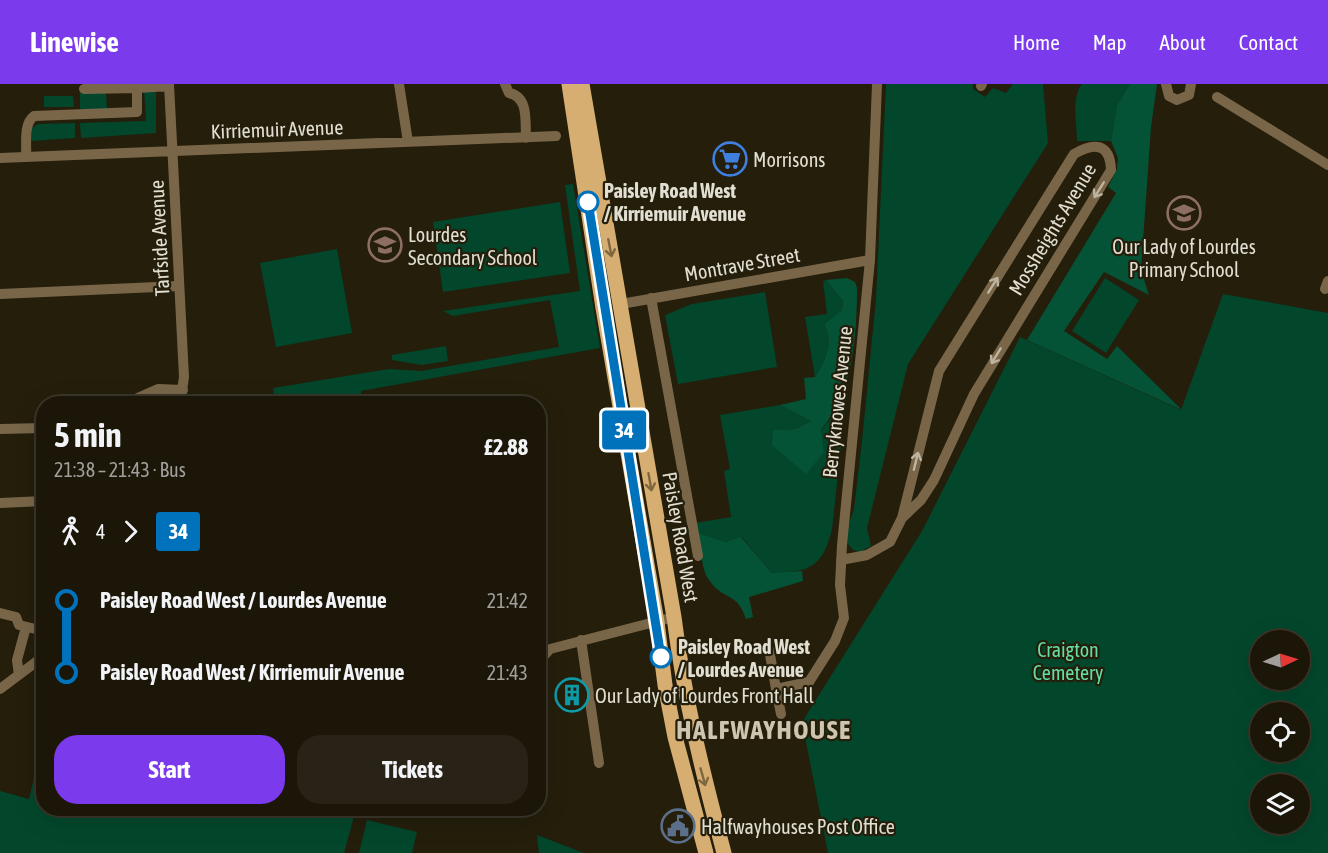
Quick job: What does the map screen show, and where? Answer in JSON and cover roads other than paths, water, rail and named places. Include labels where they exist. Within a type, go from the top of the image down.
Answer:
[{"type":"main road","name":"Paisley Road West","points":[[576,86],[621,304],[691,726],[724,853]]},
{"type":"main road","name":"Paisley Road West","points":[[576,86],[603,308],[673,724],[706,853]]},
{"type":"street","points":[[399,84],[408,142]]},
{"type":"street","points":[[505,84],[509,93],[517,94],[523,101],[526,138]]},
{"type":"street","name":"Berryknowes Avenue","points":[[776,689],[809,682],[835,641],[844,618],[841,560],[870,260],[877,84]]},
{"type":"street","points":[[1166,84],[1169,96],[1177,100],[1189,95],[1191,84]]},
{"type":"street","points":[[84,89],[169,85]]},
{"type":"street","name":"Tarfside Avenue","points":[[169,85],[182,396]]},
{"type":"street","points":[[26,157],[27,128],[29,120],[34,116],[137,112],[137,88]]},
{"type":"street","points":[[1216,97],[1328,165]]},
{"type":"street","name":"Kirriemuir Avenue","points":[[0,158],[556,136]]},
{"type":"street","name":"Mossheights Avenue","points":[[841,560],[867,555],[890,542],[902,518],[939,371],[1074,154],[1086,147],[1103,148],[1108,153],[1111,170],[974,394],[934,480],[921,500],[902,518]]},
{"type":"street","name":"Montrave Street","points":[[621,304],[870,260]]},
{"type":"street","points":[[0,294],[179,286]]},
{"type":"street","name":"Paisley Road West","points":[[651,298],[698,556]]},
{"type":"street","points":[[142,396],[158,389],[183,390]]},
{"type":"street","points":[[0,429],[36,428]]},
{"type":"street","points":[[0,503],[36,501]]},
{"type":"street","points":[[0,613],[16,617],[19,625],[36,630]]},
{"type":"street","points":[[546,653],[550,649],[581,640],[674,617]]},
{"type":"street","points":[[19,675],[17,660],[26,627]]},
{"type":"street","points":[[581,640],[599,763]]},
{"type":"street","points":[[769,650],[781,714]]},
{"type":"street","points":[[0,689],[36,662]]},
{"type":"place","name":"Morrisons","points":[[730,159]]},
{"type":"place","name":"Paisley Road West / Kirriemuir Avenue","points":[[588,202]]},
{"type":"place","name":"Our Lady of Lourdes Primary School","points":[[1184,213]]},
{"type":"place","name":"Lourdes Secondary School","points":[[385,245]]},
{"type":"place","name":"Paisley Road West / Lourdes Avenue","points":[[661,657]]},
{"type":"place","name":"Our Lady of Lourdes Front Hall","points":[[572,695]]},
{"type":"place","name":"Halfwayhouses Post Office","points":[[678,826]]},
{"type":"district","name":"HALFWAYHOUSE","points":[[764,730]]},
{"type":"park label","name":"Craigton Cemetery","points":[[1068,660]]}]
